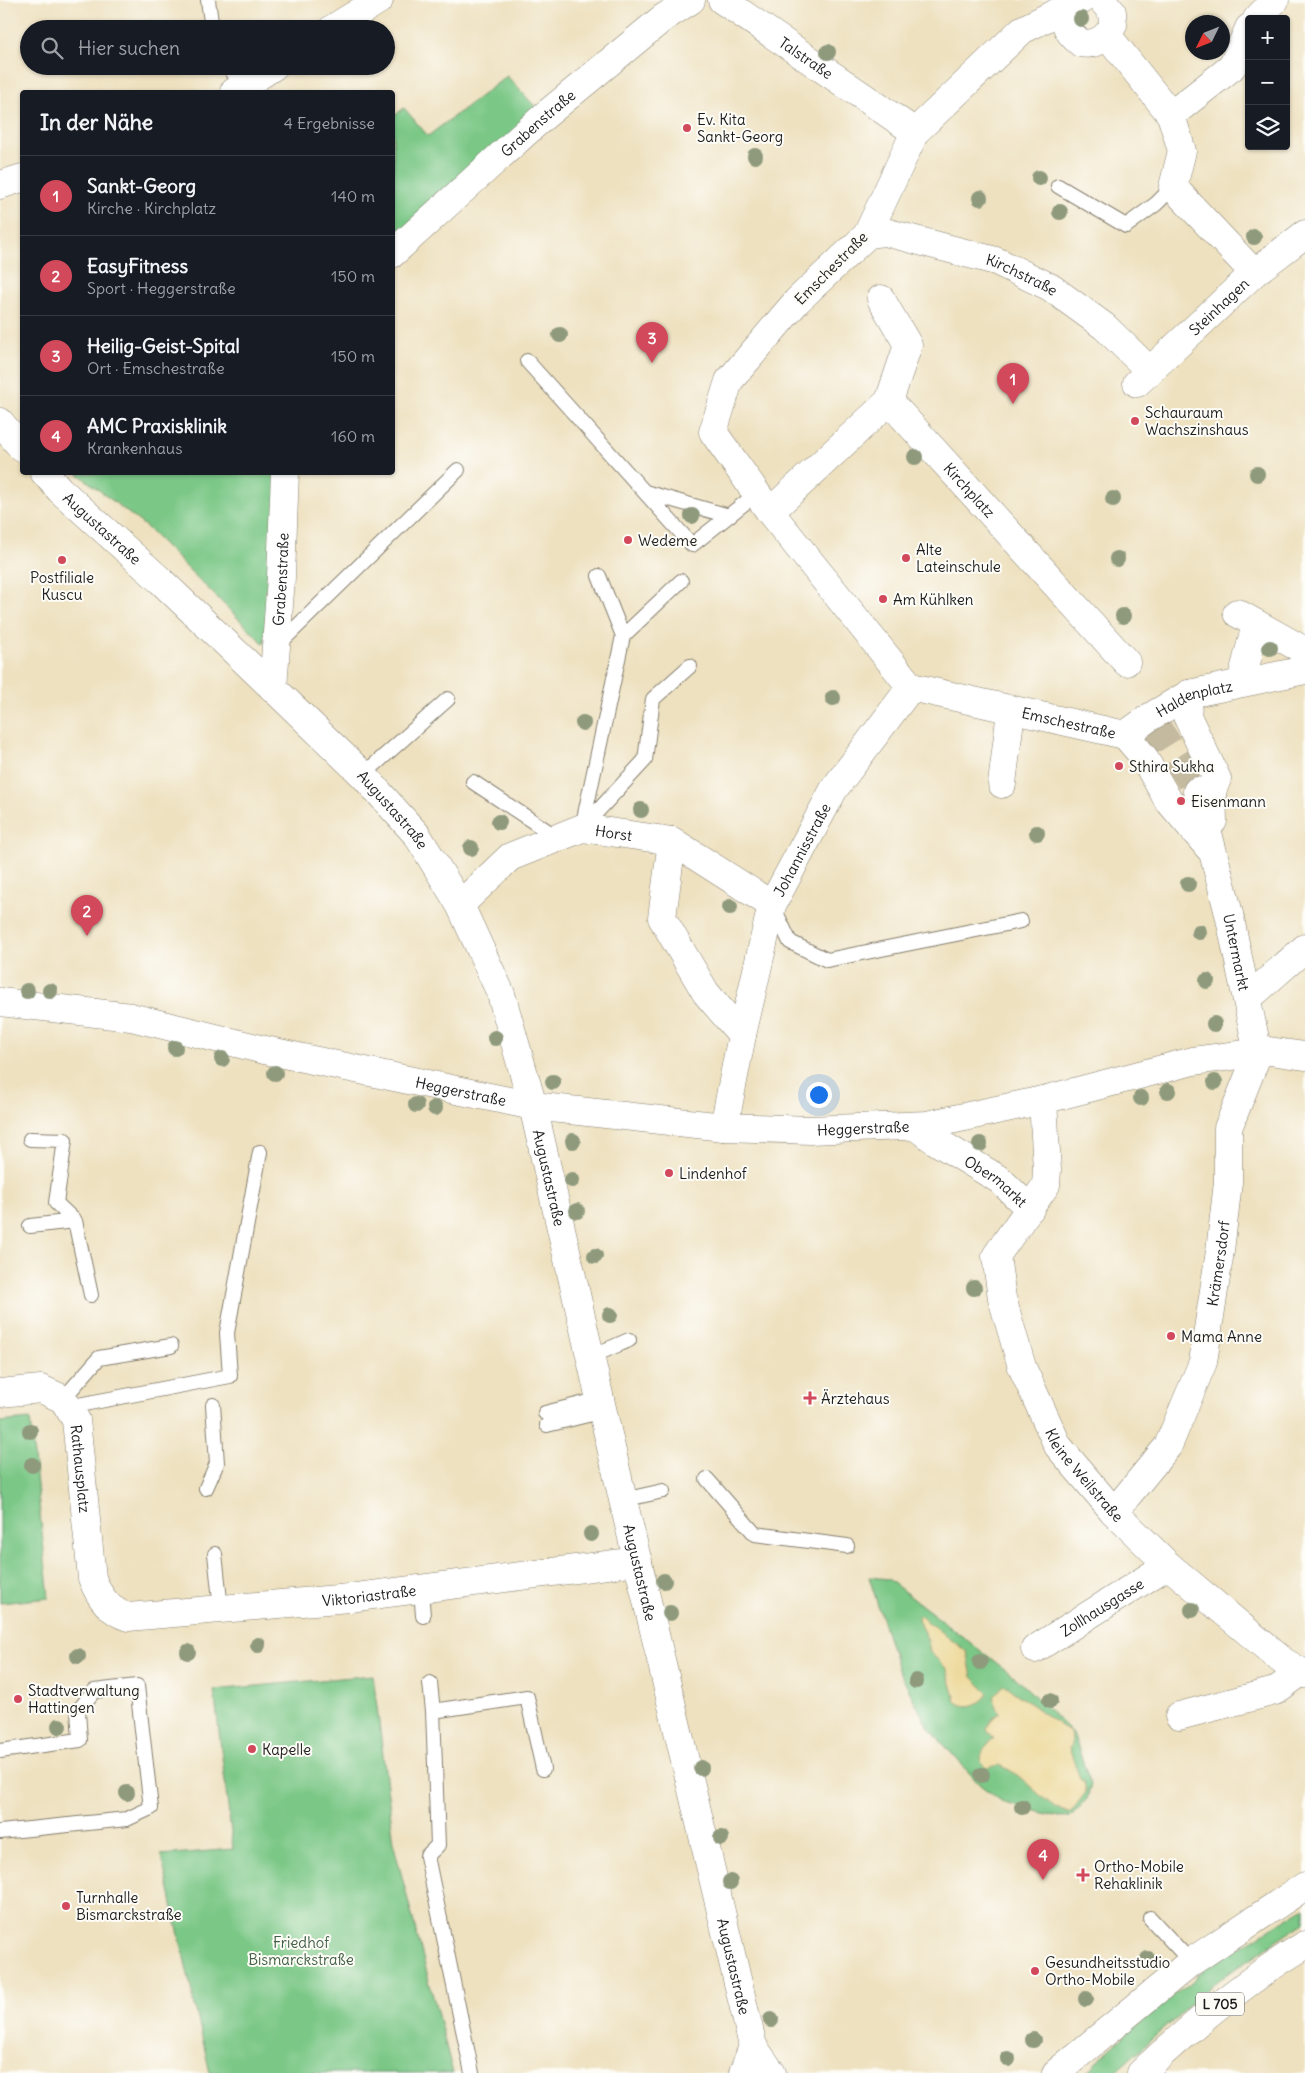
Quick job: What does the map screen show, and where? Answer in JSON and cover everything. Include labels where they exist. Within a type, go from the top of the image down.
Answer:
[{"type":"street","points":[[347,20],[379,0]]},
{"type":"street","name":"Grabenstraße","points":[[395,251],[543,117],[663,18],[691,0]]},
{"type":"street","name":"Talstraße","points":[[722,0],[897,106],[916,132]]},
{"type":"street","points":[[1102,0],[1109,6],[1114,18],[1113,25],[1107,35],[1172,115],[1182,151],[1173,187],[1254,273]]},
{"type":"street","points":[[1261,15],[1275,0]]},
{"type":"street","name":"Emschestraße","points":[[1076,2],[1066,12],[1065,21],[1067,30],[1073,37],[1085,44],[1099,41],[1107,35]]},
{"type":"street","name":"Emschestraße","points":[[1076,2],[1022,30],[916,132],[867,235],[797,301],[729,381],[713,432],[763,503],[911,688],[1125,735],[1149,715]]},
{"type":"street","points":[[1172,115],[1232,67],[1245,37]]},
{"type":"street","points":[[235,82],[252,75]]},
{"type":"street","points":[[0,185],[20,179]]},
{"type":"street","name":"Kirchstraße","points":[[867,235],[876,232],[886,232],[996,261],[1050,287],[1105,327],[1143,377]]},
{"type":"street","name":"Steinhagen","points":[[1143,377],[1254,273],[1305,234]]},
{"type":"street","points":[[763,503],[889,401],[908,345],[881,299]]},
{"type":"street","name":"Kirchplatz","points":[[889,401],[1126,662]]},
{"type":"street","points":[[0,422],[20,446]]},
{"type":"street","name":"Augustastraße","points":[[47,475],[60,490],[161,581],[363,775],[417,836],[460,905],[501,994],[533,1106],[623,1500],[753,2046],[772,2073]]},
{"type":"street","name":"Grabenstraße","points":[[273,688],[285,475]]},
{"type":"street","name":"Haldenplatz","points":[[1241,683],[1246,619],[1305,651]]},
{"type":"street","name":"Haldenplatz","points":[[1149,715],[1189,694],[1305,670]]},
{"type":"street","name":"Johannisstraße","points":[[724,1127],[742,1035],[772,905],[834,789],[911,688]]},
{"type":"street","name":"Untermarkt","points":[[1189,694],[1187,716],[1217,779],[1212,791],[1213,852]]},
{"type":"street","name":"Emschestraße","points":[[1002,784],[1011,711]]},
{"type":"street","name":"Untermarkt","points":[[1125,735],[1143,756],[1168,800],[1213,852]]},
{"type":"street","name":"Untermarkt","points":[[1197,791],[1213,852],[1258,1053]]},
{"type":"street","name":"Horst","points":[[460,905],[510,856],[570,833],[672,841],[772,905]]},
{"type":"street","points":[[672,841],[662,918],[706,993],[742,1035]]},
{"type":"street","points":[[1247,999],[1305,948]]},
{"type":"street","name":"Heggerstraße","points":[[0,1002],[131,1017],[260,1049],[533,1106],[724,1127],[810,1130],[921,1125]]},
{"type":"street","points":[[921,1125],[1042,1100],[1193,1062],[1269,1051],[1305,1056]]},
{"type":"street","name":"Krämersdorf","points":[[1114,1512],[1168,1446],[1203,1362],[1220,1251],[1228,1182],[1228,1128],[1258,1053]]},
{"type":"street","name":"Obermarkt","points":[[921,1125],[936,1142],[1000,1180],[1030,1209],[1046,1185],[1042,1100]]},
{"type":"street","name":"Kleine Weilstraße","points":[[1030,1209],[996,1256],[1002,1298],[1022,1367],[1058,1446],[1114,1512],[1168,1565],[1284,1662],[1303,1673]]},
{"type":"street","points":[[0,1394],[41,1389],[66,1403]]},
{"type":"street","name":"Rathausplatz","points":[[66,1403],[76,1420],[92,1578],[105,1602]]},
{"type":"street","name":"Viktoriastraße","points":[[105,1602],[114,1611],[128,1617],[349,1598],[638,1561]]},
{"type":"street","name":"Zollhausgasse","points":[[1035,1649],[1168,1565]]},
{"type":"street","points":[[1180,1716],[1275,1691],[1303,1673]]},
{"type":"street","points":[[1056,2073],[1191,1962],[1305,1886]]},
{"type":"street","name":"L 705","points":[[1141,2073],[1174,2042],[1265,1969],[1305,1945]]},
{"type":"street","points":[[743,2073],[753,2046]]},
{"type":"lane","points":[[208,0],[211,20]]},
{"type":"lane","points":[[1058,186],[1126,226],[1156,204],[1173,187]]},
{"type":"lane","points":[[527,361],[692,545],[729,516],[763,503]]},
{"type":"lane","points":[[276,647],[458,470]]},
{"type":"lane","points":[[645,492],[729,516]]},
{"type":"lane","points":[[599,576],[623,636]]},
{"type":"lane","points":[[570,833],[623,636],[681,581]]},
{"type":"lane","points":[[570,833],[645,760],[653,699],[690,666]]},
{"type":"lane","points":[[363,775],[448,698]]},
{"type":"lane","points":[[473,782],[570,833]]},
{"type":"lane","points":[[772,905],[790,942],[827,960],[1021,921]]},
{"type":"lane","points":[[30,1139],[65,1140],[56,1203],[75,1221],[91,1295]]},
{"type":"lane","points":[[66,1403],[230,1376],[227,1333],[260,1152]]},
{"type":"lane","points":[[30,1226],[75,1221]]},
{"type":"lane","points":[[590,1357],[629,1340]]},
{"type":"lane","points":[[66,1403],[99,1358],[170,1346]]},
{"type":"lane","points":[[206,1488],[217,1463],[213,1405]]},
{"type":"lane","points":[[546,1419],[602,1405]]},
{"type":"lane","points":[[707,1479],[755,1534],[846,1546]]},
{"type":"lane","points":[[623,1500],[663,1490]]},
{"type":"lane","points":[[215,1554],[221,1609]]},
{"type":"lane","points":[[421,1589],[423,1616]]},
{"type":"lane","points":[[430,1683],[434,1711],[438,1845],[427,1856],[472,2073]]},
{"type":"lane","points":[[0,1751],[80,1740],[78,1711],[94,1691],[137,1686],[151,1808],[127,1819],[0,1832]]},
{"type":"lane","points":[[434,1711],[527,1697],[543,1769]]},
{"type":"lane","points":[[1150,1918],[1191,1962]]},
{"type":"green space","points":[[507,76],[541,113],[395,242],[395,115],[404,108],[428,136]]},
{"type":"green space","points":[[80,475],[280,475],[264,644],[145,526]]},
{"type":"green space","points":[[30,1419],[49,1598],[0,1603],[0,1422]]},
{"type":"green space","points":[[869,1577],[888,1579],[1016,1678],[1073,1733],[1091,1785],[1087,1799],[1070,1817],[1063,1818],[1004,1803],[980,1785],[928,1727],[898,1669]]},
{"type":"green space","name":"Friedhof Bismarckstraße","points":[[373,1675],[395,1850],[453,2073],[210,2073],[161,1855],[233,1849],[214,1690]]},
{"type":"green space","points":[[1305,1907],[1305,1923],[1219,1979],[1114,2073],[1086,2073],[1109,2049],[1207,1968]]},
{"type":"sand","points":[[919,1615],[967,1652],[972,1677],[988,1693],[977,1704],[962,1705],[954,1699],[947,1669],[930,1652],[928,1641],[918,1620]]},
{"type":"sand","points":[[1004,1685],[1071,1733],[1072,1745],[1069,1748],[1080,1779],[1084,1780],[1086,1792],[1071,1812],[1068,1813],[1050,1803],[1011,1771],[1000,1765],[987,1768],[981,1762],[985,1748],[994,1738],[987,1730],[988,1725],[993,1718],[1000,1714],[993,1697]]},
{"type":"tunnel","points":[[1154,722],[1197,791]]},
{"type":"place","name":"Ev. Kita Sankt-Georg","points":[[687,128]]},
{"type":"place","name":"Heilig-Geist-Spital","points":[[652,363]]},
{"type":"place","name":"Sankt-Georg","points":[[1013,404]]},
{"type":"place","name":"Schauraum Wachszinshaus","points":[[1135,421]]},
{"type":"place","name":"Wedeme","points":[[628,540]]},
{"type":"place","name":"Alte Lateinschule","points":[[906,558]]},
{"type":"place","name":"Postfiliale Kuscu","points":[[62,560]]},
{"type":"place","name":"Am Kühlken","points":[[883,599]]},
{"type":"place","name":"Sthira Sukha","points":[[1119,766]]},
{"type":"place","name":"Eisenmann","points":[[1181,801]]},
{"type":"place","name":"EasyFitness","points":[[87,936]]},
{"type":"place","name":"Lindenhof","points":[[669,1173]]},
{"type":"place","name":"Mama Anne","points":[[1171,1336]]},
{"type":"place","name":"Ärztehaus","points":[[810,1398]]},
{"type":"place","name":"Stadtverwaltung Hattingen","points":[[18,1699]]},
{"type":"place","name":"Kapelle","points":[[252,1749]]},
{"type":"place","name":"Ortho-Mobile Rehaklinik","points":[[1083,1875]]},
{"type":"place","name":"AMC Praxisklinik","points":[[1043,1880]]},
{"type":"place","name":"Turnhalle Bismarckstraße","points":[[66,1906]]},
{"type":"place","name":"Gesundheitsstudio Ortho-Mobile","points":[[1035,1971]]}]
